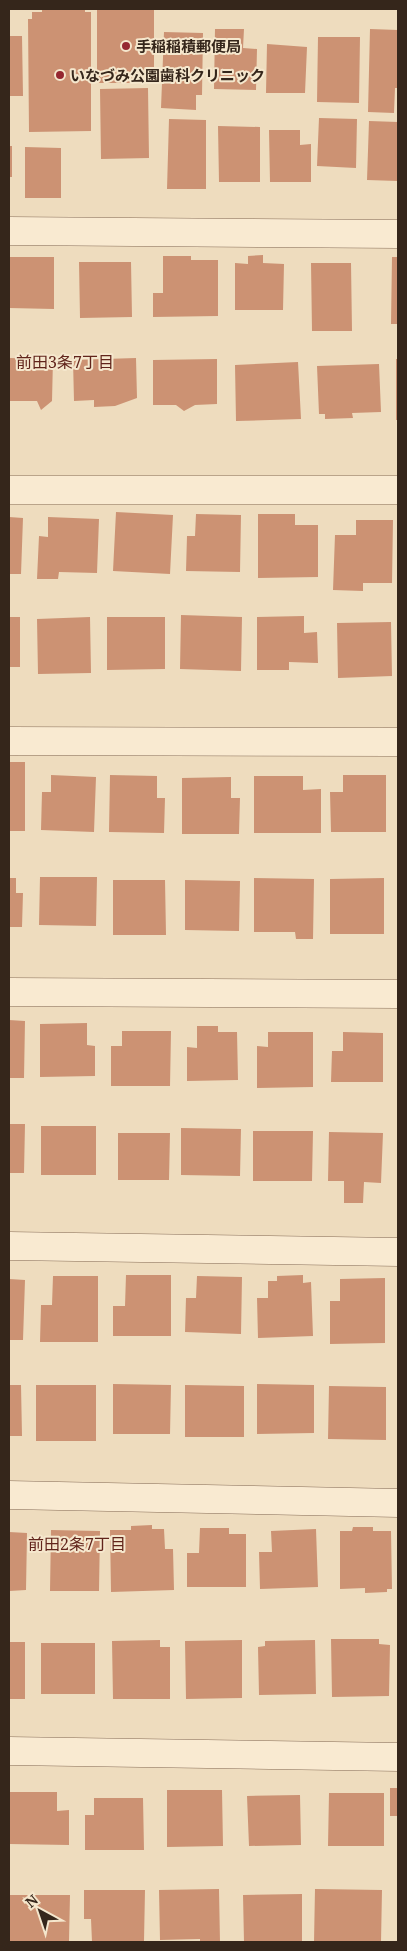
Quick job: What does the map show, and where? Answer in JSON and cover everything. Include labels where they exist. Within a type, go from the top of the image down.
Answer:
[{"type":"street","points":[[9,231],[398,234]]},
{"type":"street","points":[[9,490],[398,490]]},
{"type":"street","points":[[9,741],[398,742]]},
{"type":"street","points":[[9,992],[398,994]]},
{"type":"street","points":[[9,1246],[398,1252]]},
{"type":"street","points":[[9,1496],[398,1503]]},
{"type":"street","points":[[9,1751],[398,1757]]},
{"type":"building","name":"いなづみ公園歯科クリニック","points":[[42,9],[85,9],[85,12],[91,12],[91,131],[29,132],[28,19],[32,19],[32,12],[42,12]]},
{"type":"building","name":"手稲稲積郵便局","points":[[97,9],[154,9],[154,83],[97,83]]},
{"type":"building","points":[[215,29],[244,29],[243,48],[257,49],[256,90],[214,89]]},
{"type":"building","points":[[370,29],[398,30],[398,88],[395,88],[394,113],[368,112]]},
{"type":"building","points":[[164,32],[203,33],[202,95],[196,95],[196,110],[161,108]]},
{"type":"building","points":[[9,36],[22,36],[23,96],[9,96]]},
{"type":"building","points":[[318,37],[360,37],[359,103],[317,102]]},
{"type":"building","points":[[267,44],[307,47],[305,93],[266,93]]},
{"type":"building","points":[[148,88],[149,158],[101,159],[100,89]]},
{"type":"building","points":[[319,118],[357,119],[356,168],[317,166]]},
{"type":"building","points":[[169,119],[206,120],[206,189],[167,189]]},
{"type":"building","points":[[369,121],[398,122],[398,181],[367,180]]},
{"type":"building","points":[[218,126],[260,127],[260,182],[219,182]]},
{"type":"building","points":[[269,130],[300,130],[300,145],[311,144],[311,182],[270,182]]},
{"type":"building","points":[[9,146],[12,146],[12,177],[9,177]]},
{"type":"building","points":[[25,147],[61,148],[61,198],[25,198]]},
{"type":"building","points":[[263,255],[263,263],[284,264],[283,310],[235,310],[235,263],[248,264],[248,256]]},
{"type":"building","points":[[163,256],[191,256],[191,260],[218,260],[218,316],[153,317],[153,293],[163,293]]},
{"type":"building","points":[[9,257],[54,257],[54,309],[9,308]]},
{"type":"building","points":[[392,257],[398,257],[398,324],[391,324]]},
{"type":"building","points":[[79,262],[131,262],[132,317],[80,318]]},
{"type":"building","points":[[311,263],[351,263],[352,331],[312,331]]},
{"type":"building","points":[[9,358],[53,359],[52,401],[41,410],[37,401],[9,401]]},
{"type":"building","points":[[136,358],[137,398],[115,406],[94,407],[94,400],[74,401],[73,360]]},
{"type":"building","points":[[217,359],[217,404],[195,405],[184,411],[176,405],[153,405],[153,360]]},
{"type":"building","points":[[396,359],[398,359],[398,420],[396,420]]},
{"type":"building","points":[[298,362],[301,419],[236,421],[235,365]]},
{"type":"building","points":[[379,364],[381,412],[352,413],[353,418],[325,419],[325,414],[319,414],[317,366]]},
{"type":"building","points":[[116,512],[173,515],[170,574],[113,571]]},
{"type":"building","points":[[196,514],[241,515],[240,572],[186,571],[187,536],[195,536]]},
{"type":"building","points":[[258,514],[295,514],[295,525],[318,525],[318,577],[258,578]]},
{"type":"building","points":[[9,517],[23,518],[21,574],[9,574]]},
{"type":"building","points":[[48,517],[99,519],[97,573],[59,572],[58,579],[37,579],[39,536],[48,537]]},
{"type":"building","points":[[356,520],[393,520],[392,583],[363,583],[363,591],[333,590],[335,535],[356,535]]},
{"type":"building","points":[[181,615],[242,617],[241,671],[180,669]]},
{"type":"building","points":[[304,616],[304,633],[317,632],[318,663],[289,662],[289,670],[257,670],[257,617]]},
{"type":"building","points":[[9,617],[20,617],[20,667],[9,667]]},
{"type":"building","points":[[90,617],[91,673],[38,674],[37,619]]},
{"type":"building","points":[[107,617],[165,617],[165,669],[107,670]]},
{"type":"building","points":[[391,622],[392,676],[338,678],[337,623]]},
{"type":"building","points":[[9,762],[25,762],[25,831],[9,831]]},
{"type":"building","points":[[51,775],[96,777],[94,832],[41,830],[42,792],[51,792]]},
{"type":"building","points":[[110,775],[157,776],[157,798],[165,798],[164,833],[109,832]]},
{"type":"building","points":[[343,775],[386,775],[386,832],[331,832],[330,792],[343,792]]},
{"type":"building","points":[[254,776],[303,776],[303,790],[321,789],[321,833],[254,833]]},
{"type":"building","points":[[231,777],[231,798],[240,798],[239,834],[182,834],[182,778]]},
{"type":"building","points":[[40,877],[97,877],[96,926],[39,925]]},
{"type":"building","points":[[9,878],[16,878],[16,893],[23,893],[22,927],[9,927]]},
{"type":"building","points":[[254,878],[314,879],[313,939],[296,939],[295,932],[254,932]]},
{"type":"building","points":[[384,878],[384,934],[330,934],[330,879]]},
{"type":"building","points":[[113,880],[165,880],[166,935],[113,935]]},
{"type":"building","points":[[185,880],[240,881],[239,931],[185,930]]},
{"type":"building","points":[[9,1020],[25,1021],[24,1078],[9,1078]]},
{"type":"building","points":[[87,1023],[87,1045],[95,1046],[95,1076],[40,1077],[40,1024]]},
{"type":"building","points":[[197,1026],[218,1026],[218,1032],[237,1032],[238,1080],[187,1081],[187,1047],[197,1048]]},
{"type":"building","points":[[122,1031],[171,1031],[170,1086],[111,1086],[111,1046],[122,1046]]},
{"type":"building","points":[[268,1032],[313,1032],[313,1087],[257,1088],[257,1046],[268,1047]]},
{"type":"building","points":[[343,1032],[383,1033],[383,1082],[331,1082],[332,1051],[343,1051]]},
{"type":"building","points":[[9,1124],[25,1124],[24,1173],[9,1173]]},
{"type":"building","points":[[41,1126],[96,1126],[96,1175],[41,1175]]},
{"type":"building","points":[[181,1128],[241,1129],[240,1176],[181,1175]]},
{"type":"building","points":[[253,1131],[313,1131],[312,1181],[253,1181]]},
{"type":"building","points":[[329,1132],[383,1133],[381,1183],[364,1182],[363,1203],[344,1203],[344,1181],[328,1181]]},
{"type":"building","points":[[118,1133],[170,1133],[169,1180],[118,1180]]},
{"type":"building","points":[[126,1275],[171,1275],[171,1336],[113,1336],[113,1306],[125,1306]]},
{"type":"building","points":[[303,1275],[303,1283],[311,1282],[313,1336],[258,1338],[257,1298],[268,1298],[268,1281],[277,1281],[277,1276]]},
{"type":"building","points":[[53,1276],[98,1276],[98,1342],[40,1342],[41,1305],[52,1305]]},
{"type":"building","points":[[197,1276],[242,1277],[241,1334],[185,1332],[186,1298],[196,1298]]},
{"type":"building","points":[[385,1278],[385,1343],[330,1344],[330,1301],[340,1301],[340,1279]]},
{"type":"building","points":[[9,1279],[25,1280],[23,1340],[9,1340]]},
{"type":"building","points":[[113,1384],[171,1385],[170,1434],[113,1434]]},
{"type":"building","points":[[257,1384],[314,1385],[314,1433],[257,1434]]},
{"type":"building","points":[[9,1385],[21,1385],[22,1436],[9,1436]]},
{"type":"building","points":[[36,1385],[96,1385],[96,1441],[36,1441]]},
{"type":"building","points":[[185,1385],[244,1386],[244,1437],[185,1437]]},
{"type":"building","points":[[329,1386],[386,1387],[386,1440],[328,1439]]},
{"type":"building","points":[[152,1525],[152,1529],[164,1529],[165,1549],[173,1549],[174,1590],[111,1592],[110,1530],[131,1530],[131,1526]]},
{"type":"building","points":[[353,1527],[373,1527],[373,1531],[391,1531],[392,1589],[387,1589],[387,1592],[365,1593],[365,1588],[340,1589],[340,1531],[352,1531]]},
{"type":"building","points":[[200,1528],[229,1528],[229,1534],[246,1534],[246,1587],[187,1587],[187,1553],[199,1553]]},
{"type":"building","points":[[316,1529],[318,1587],[260,1589],[259,1552],[272,1552],[271,1531]]},
{"type":"building","points":[[51,1530],[100,1531],[99,1591],[50,1591]]},
{"type":"building","points":[[9,1532],[27,1533],[26,1590],[9,1591]]},
{"type":"building","points":[[331,1639],[379,1639],[379,1644],[390,1645],[389,1696],[332,1697]]},
{"type":"building","points":[[160,1640],[160,1647],[170,1647],[170,1699],[113,1699],[112,1641]]},
{"type":"building","points":[[242,1640],[242,1698],[186,1699],[185,1641]]},
{"type":"building","points":[[315,1640],[316,1694],[259,1695],[258,1647],[265,1646],[265,1641]]},
{"type":"building","points":[[9,1642],[25,1642],[25,1699],[9,1699]]},
{"type":"building","points":[[41,1643],[95,1643],[95,1694],[41,1694]]},
{"type":"building","points":[[390,1788],[398,1788],[398,1816],[390,1816]]},
{"type":"building","points":[[167,1790],[222,1790],[223,1846],[167,1847]]},
{"type":"building","points":[[9,1792],[57,1792],[57,1811],[69,1810],[69,1845],[9,1844]]},
{"type":"building","points":[[329,1793],[384,1793],[384,1846],[328,1846]]},
{"type":"building","points":[[300,1795],[301,1845],[249,1846],[247,1796]]},
{"type":"building","points":[[94,1798],[143,1798],[144,1850],[85,1850],[85,1815],[94,1815]]},
{"type":"building","points":[[219,1889],[220,1942],[200,1942],[200,1939],[160,1940],[159,1890]]},
{"type":"building","points":[[315,1889],[382,1890],[381,1942],[314,1942]]},
{"type":"building","points":[[84,1890],[145,1890],[144,1941],[92,1942],[91,1919],[84,1919]]},
{"type":"building","points":[[302,1894],[302,1942],[244,1942],[243,1895]]},
{"type":"building","points":[[9,1895],[70,1895],[69,1941],[9,1941]]},
{"type":"place","name":"手稲稲積郵便局","points":[[126,46]]},
{"type":"place","name":"いなづみ公園歯科クリニック","points":[[60,75]]},
{"type":"district","name":"前田3条7丁目","points":[[65,362]]},
{"type":"district","name":"前田2条7丁目","points":[[77,1544]]}]
